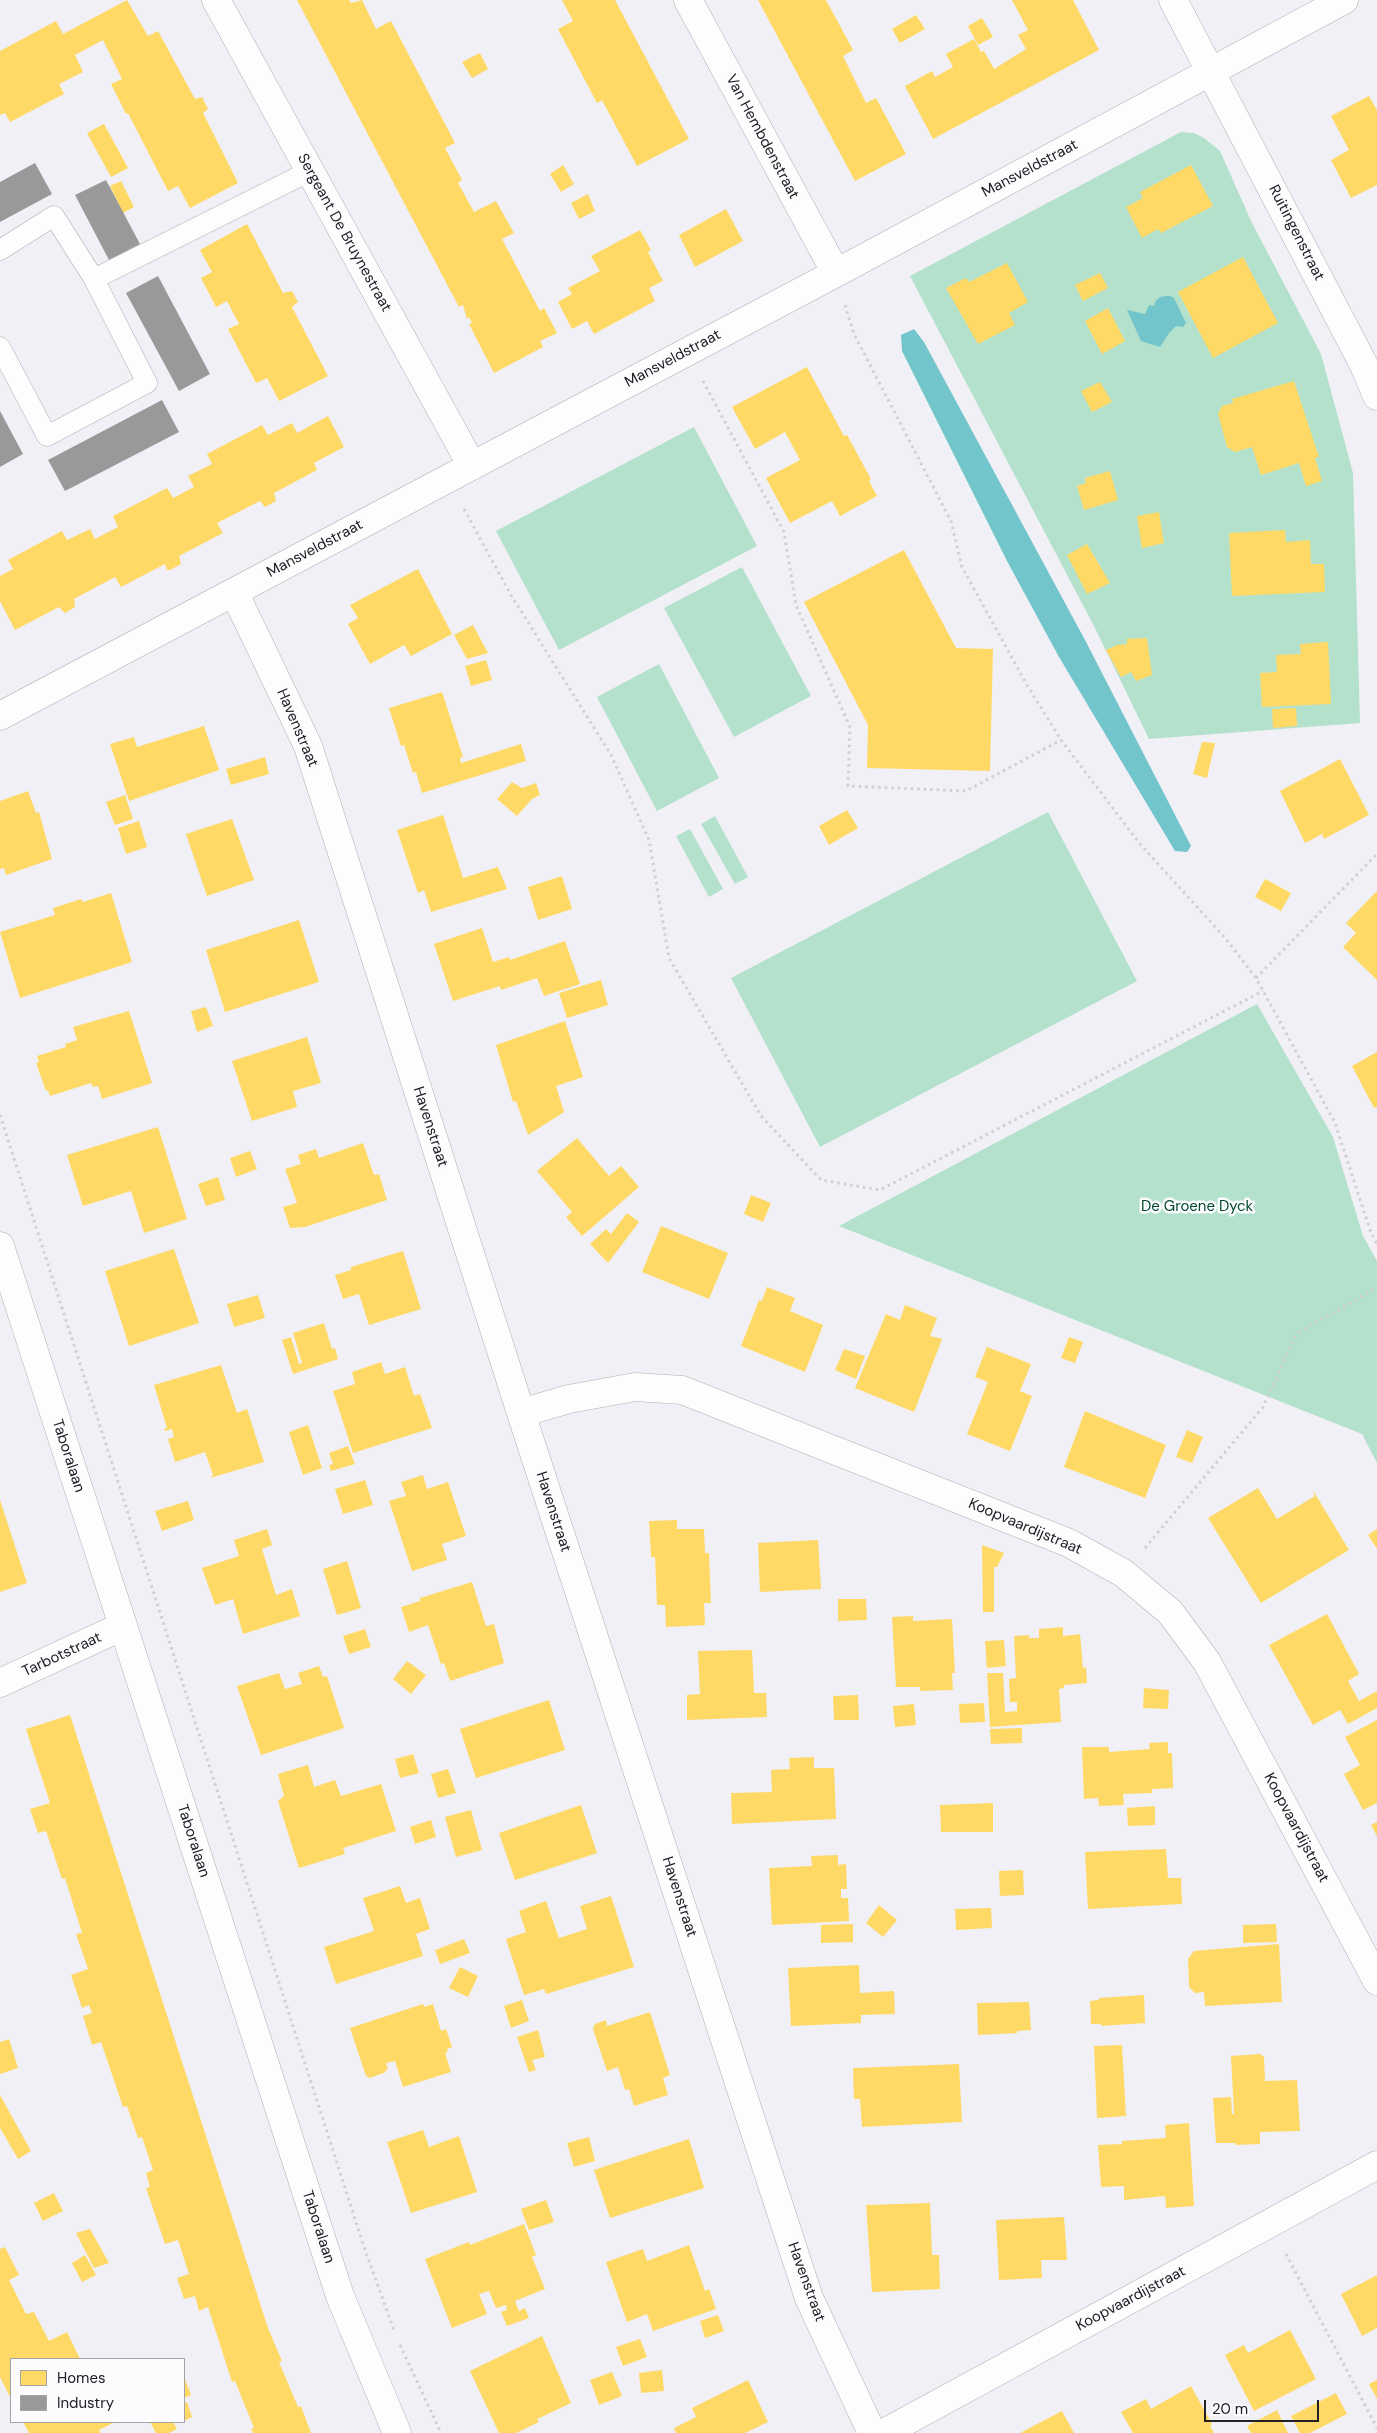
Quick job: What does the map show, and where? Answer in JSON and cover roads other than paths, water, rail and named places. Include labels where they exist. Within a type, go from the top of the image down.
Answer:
[{"type":"street","name":"Sergeant De Bruynestraat","points":[[216,0],[310,171],[460,472]]},
{"type":"street","name":"Van Hembdenstraat","points":[[688,0],[836,273]]},
{"type":"street","name":"Ruitingenstraat","points":[[1173,0],[1364,365],[1377,396]]},
{"type":"street","name":"Mansveldstraat","points":[[0,716],[836,273],[1344,0]]},
{"type":"street","name":"Havenstraat","points":[[234,592],[308,746],[521,1413],[809,2298],[872,2433]]},
{"type":"street","name":"Taboralaan","points":[[0,1246],[340,2296],[396,2433]]},
{"type":"street","name":"Koopvaardijstraat","points":[[521,1413],[569,1399],[635,1387],[682,1390],[1069,1543],[1123,1573],[1170,1612],[1207,1662],[1377,1981]]},
{"type":"street","name":"Tarbotstraat","points":[[0,1683],[123,1626]]},
{"type":"street","name":"Koopvaardijstraat","points":[[884,2433],[1377,2166]]},
{"type":"lane","points":[[94,279],[310,171]]},
{"type":"lane","points":[[0,250],[54,216],[94,279],[147,383],[47,436],[0,347]]},
{"type":"water","points":[[1170,296],[1174,298],[1186,323],[1183,327],[1176,326],[1160,347],[1141,341],[1127,310],[1145,314],[1149,305],[1154,306],[1159,298]]},
{"type":"water","points":[[914,329],[924,342],[1085,640],[1191,846],[1187,852],[1175,851],[1059,657],[1007,561],[902,351],[901,335]]},
{"type":"park label","name":"De Groene Dyck","points":[[1197,1207]]}]
